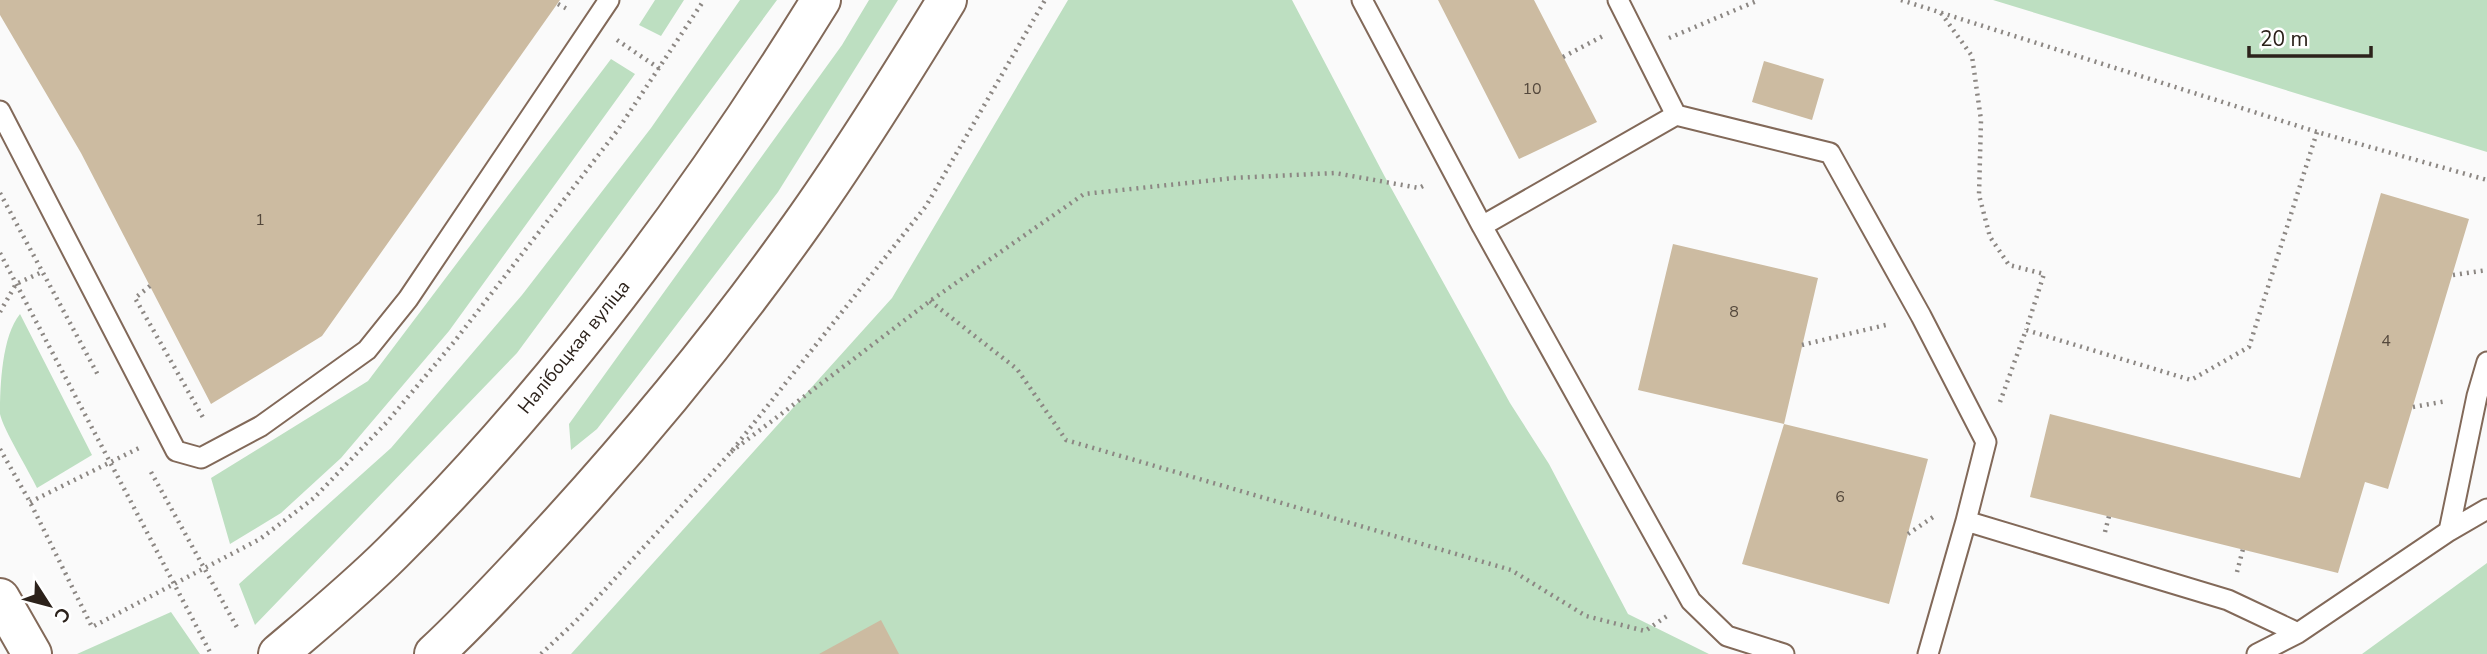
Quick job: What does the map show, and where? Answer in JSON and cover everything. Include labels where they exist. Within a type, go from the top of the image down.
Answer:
[{"type":"main road","name":"Налібоцкая вуліца","points":[[278,654],[392,554],[494,446],[538,394],[582,341],[726,146],[821,0]]},
{"type":"main road","points":[[434,654],[593,487],[673,392],[815,205],[947,0]]},
{"type":"main road","points":[[0,598],[32,654]]},
{"type":"lane","points":[[0,111],[176,451],[201,458],[261,425],[367,350],[408,299],[609,0]]},
{"type":"lane","points":[[1362,0],[1482,226],[1691,601],[1727,636],[1784,654]]},
{"type":"lane","points":[[1618,0],[1675,116]]},
{"type":"lane","points":[[1482,226],[1675,116],[1830,153],[1921,316],[1986,442],[1928,654]]},
{"type":"lane","points":[[2449,531],[2477,396],[2487,362]]},
{"type":"lane","points":[[2257,654],[2298,634],[2449,531],[2487,509]]},
{"type":"lane","points":[[1966,521],[2228,600],[2298,634]]},
{"type":"path","points":[[0,449],[30,502],[92,627],[260,539],[314,498],[387,422],[454,342],[617,131],[704,0]]},
{"type":"path","points":[[541,654],[576,621],[731,452],[926,206],[1045,0]]},
{"type":"path","points":[[1642,50],[1759,0]]},
{"type":"path","points":[[1901,0],[2317,132],[2487,180]]},
{"type":"path","points":[[562,22],[570,10]]},
{"type":"path","points":[[1940,12],[1972,56],[1981,120],[1979,195],[1990,237],[2009,265],[2043,274],[1986,442]]},
{"type":"path","points":[[593,23],[660,69]]},
{"type":"path","points":[[1563,57],[1628,23]]},
{"type":"path","points":[[2026,330],[2191,380],[2249,347],[2317,132]]},
{"type":"path","points":[[731,452],[930,301],[1084,194],[1233,177],[1335,173],[1419,188],[1454,171]]},
{"type":"path","points":[[0,253],[211,654]]},
{"type":"path","points":[[2453,275],[2487,270]]},
{"type":"path","points":[[0,312],[16,284],[42,272]]},
{"type":"path","points":[[30,502],[138,447],[176,451],[209,428],[135,298],[150,286]]},
{"type":"path","points":[[930,301],[1017,369],[1066,440],[1511,570],[1586,616],[1645,631],[1691,601]]},
{"type":"path","points":[[1802,345],[1921,316]]},
{"type":"path","points":[[205,569],[239,631]]},
{"type":"green space","points":[[655,0],[684,0],[661,36],[639,25]]},
{"type":"green space","points":[[740,0],[777,0],[517,353],[255,625],[239,584],[391,448],[522,295],[651,128]]},
{"type":"green space","points":[[869,0],[898,0],[778,192],[597,429],[571,450],[569,424],[842,45]]},
{"type":"green space","points":[[1068,0],[1292,0],[1385,177],[1510,403],[1549,464],[1628,614],[1709,654],[571,654],[892,298]]},
{"type":"green space","points":[[1993,0],[2487,0],[2487,152]]},
{"type":"green space","points":[[611,59],[635,74],[449,331],[341,458],[281,513],[230,544],[211,478],[368,381]]},
{"type":"green space","points":[[20,314],[92,455],[37,488],[0,414],[6,348],[9,335]]},
{"type":"green space","points":[[2487,563],[2487,654],[2362,654]]},
{"type":"green space","points":[[171,612],[200,654],[77,654]]},
{"type":"building","points":[[0,0],[560,0],[322,336],[211,404],[81,153],[0,15]]},
{"type":"building","points":[[1438,0],[1534,0],[1597,122],[1519,159]]},
{"type":"building","points":[[1764,61],[1824,79],[1812,120],[1752,102]]},
{"type":"building","points":[[2381,193],[2469,219],[2388,489],[2365,482],[2338,573],[2030,497],[2050,414],[2300,478]]},
{"type":"building","points":[[1673,244],[1818,278],[1784,424],[1638,390]]},
{"type":"building","points":[[1784,424],[1928,459],[1889,604],[1742,564]]},
{"type":"building","points":[[881,620],[899,654],[819,654]]}]
